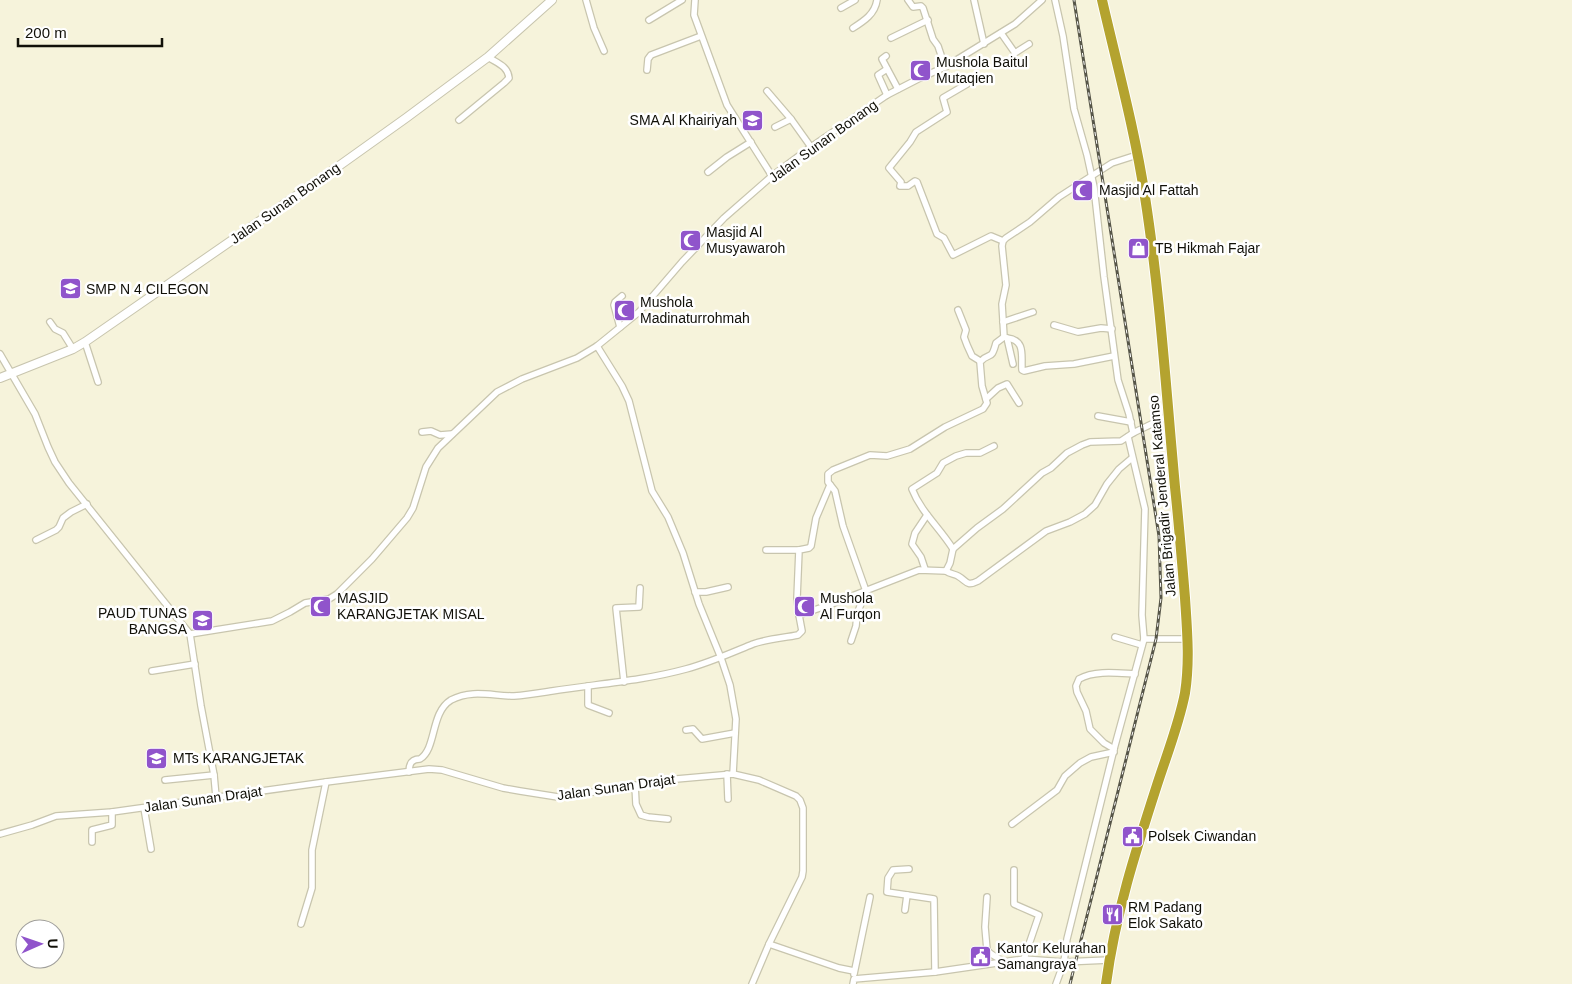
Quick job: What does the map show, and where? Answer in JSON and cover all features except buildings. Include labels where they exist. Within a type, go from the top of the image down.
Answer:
[{"type":"highway","name":"Jalan Brigadir Jenderal Katamso","points":[[1102,0],[1145,196],[1153,257],[1188,639],[1185,692],[1177,724],[1121,905],[1109,960],[1106,984]]},
{"type":"street","name":"Jalan Sunan Bonang","points":[[0,378],[73,349],[85,342],[329,172],[488,57],[552,0]]},
{"type":"street","points":[[586,0],[594,28],[604,51]]},
{"type":"street","points":[[648,20],[682,0]]},
{"type":"street","points":[[695,0],[694,15],[726,105],[772,176]]},
{"type":"street","points":[[841,8],[855,0]]},
{"type":"street","points":[[853,28],[863,22],[873,12],[877,7],[877,0]]},
{"type":"street","points":[[908,0],[913,7],[921,6],[924,8],[946,67]]},
{"type":"street","points":[[974,0],[984,44]]},
{"type":"street","name":"Jalan Sunan Bonang","points":[[190,634],[272,621],[305,604],[329,599],[337,594],[372,559],[407,518],[426,467],[438,448],[497,392],[522,379],[577,358],[597,346],[645,305],[682,262],[724,218],[772,176],[811,146],[888,95],[946,67],[1001,33],[1023,18],[1042,0]]},
{"type":"street","points":[[1055,0],[1063,36],[1074,109],[1092,176],[1114,356],[1118,380],[1131,422],[1132,458],[1143,498],[1145,517],[1143,642],[1096,810],[1067,939],[1064,962],[1056,984]]},
{"type":"street","points":[[891,38],[928,20]]},
{"type":"street","points":[[1001,33],[1015,53],[1029,44]]},
{"type":"street","points":[[647,70],[648,59],[651,55],[702,36]]},
{"type":"street","points":[[886,56],[882,59],[898,89]]},
{"type":"street","points":[[458,120],[509,78],[505,67],[488,57]]},
{"type":"street","points":[[887,69],[878,75],[888,95]]},
{"type":"street","points":[[967,84],[942,98],[947,112],[916,132],[889,168],[902,182],[900,186],[908,186],[916,181],[937,234],[944,238],[954,255],[991,236],[995,236],[1003,241]]},
{"type":"street","points":[[767,91],[811,146]]},
{"type":"street","points":[[775,126],[791,119]]},
{"type":"street","points":[[708,172],[750,142]]},
{"type":"street","points":[[1013,364],[1003,322],[1002,304],[1006,285],[1003,241],[1030,222],[1059,197],[1112,163],[1137,154]]},
{"type":"street","points":[[620,327],[614,305],[622,296]]},
{"type":"street","points":[[958,310],[966,330],[964,337],[967,345],[972,356],[980,361]]},
{"type":"street","points":[[1003,322],[1033,312]]},
{"type":"street","points":[[50,322],[55,329],[63,332],[73,349]]},
{"type":"street","points":[[1054,326],[1078,332],[1101,328],[1112,329]]},
{"type":"street","points":[[980,361],[992,355],[996,343],[1006,337],[1013,339],[1019,344],[1023,354],[1022,370],[1024,371],[1114,356]]},
{"type":"street","points":[[85,342],[98,382]]},
{"type":"street","points":[[597,346],[630,401],[652,490],[676,533],[699,604],[722,658],[730,685],[736,719],[728,798]]},
{"type":"street","points":[[0,354],[36,414],[55,462],[190,634],[216,797]]},
{"type":"street","points":[[851,641],[856,626],[856,614],[866,591],[843,526],[835,491],[830,485],[828,474],[833,470],[870,455],[887,456],[910,449],[945,427],[983,409],[986,399],[982,386],[980,361]]},
{"type":"street","points":[[986,399],[998,388],[1007,384],[1019,403]]},
{"type":"street","points":[[1098,416],[1131,422]]},
{"type":"street","points":[[946,571],[953,549],[1003,509],[1067,453],[1090,442],[1118,442],[1168,416]]},
{"type":"street","points":[[422,432],[431,431],[440,435],[452,434]]},
{"type":"street","points":[[953,549],[927,515],[913,488],[937,473],[943,463],[956,456],[966,453],[980,453],[994,446]]},
{"type":"street","points":[[799,615],[829,606],[914,571],[946,571],[958,576],[967,583],[971,584],[978,581],[1046,531],[1085,514],[1095,505],[1107,484],[1119,469],[1132,458]]},
{"type":"street","points":[[766,550],[799,550],[811,546],[816,518],[830,485]]},
{"type":"street","points":[[36,540],[56,530],[64,518],[71,512],[87,504]]},
{"type":"street","points":[[925,570],[922,557],[912,544],[915,533],[927,515]]},
{"type":"street","points":[[409,772],[413,759],[424,756],[426,752],[440,710],[453,699],[477,692],[502,696],[522,695],[624,682],[684,670],[722,658],[754,644],[800,634],[802,631],[797,604],[799,550]]},
{"type":"street","points":[[695,592],[706,592],[728,587]]},
{"type":"street","points":[[624,682],[616,608],[639,607],[640,588]]},
{"type":"street","points":[[1115,637],[1143,642],[1188,639]]},
{"type":"street","points":[[152,672],[195,664]]},
{"type":"street","points":[[1114,751],[1090,729],[1086,711],[1076,686],[1079,679],[1091,675],[1135,674]]},
{"type":"street","points":[[588,686],[588,705],[609,713]]},
{"type":"street","points":[[686,730],[693,729],[699,738],[702,739],[735,733]]},
{"type":"street","points":[[1012,824],[1057,790],[1065,776],[1080,763],[1114,751]]},
{"type":"street","name":"Jalan Sunan Drajat","points":[[0,834],[56,816],[144,808],[429,769],[442,770],[503,788],[558,796],[665,780],[730,774],[746,776],[796,796],[802,804],[802,877],[769,944],[752,984]]},
{"type":"street","points":[[165,780],[214,776]]},
{"type":"street","points":[[301,924],[312,888],[312,850],[326,782]]},
{"type":"street","points":[[635,786],[636,804],[641,815],[668,819]]},
{"type":"street","points":[[144,808],[151,849]]},
{"type":"street","points":[[92,842],[92,830],[112,825],[112,812]]},
{"type":"street","points":[[910,869],[894,870],[888,878],[888,892],[934,899],[935,972]]},
{"type":"street","points":[[1014,870],[1014,904],[1039,915],[1024,958]]},
{"type":"street","points":[[905,910],[907,895]]},
{"type":"street","points":[[987,897],[985,927],[987,950],[989,953],[997,956],[1002,962]]},
{"type":"street","points":[[870,898],[854,971],[854,982],[1024,958],[1064,962],[1109,960]]},
{"type":"street","points":[[769,944],[839,968],[854,971]]},
{"type":"street","points":[[882,984],[884,977]]},
{"type":"railway","points":[[1070,984],[1156,639],[1161,598],[1159,536],[1074,0]]},
{"type":"place","name":"Mushola Baitul Mutaqien","points":[[920,70]]},
{"type":"place","name":"SMA Al Khairiyah","points":[[753,120]]},
{"type":"place","name":"Masjid Al Fattah","points":[[1083,190]]},
{"type":"place","name":"Masjid Al Musyawaroh","points":[[690,240]]},
{"type":"place","name":"TB Hikmah Fajar","points":[[1139,248]]},
{"type":"place","name":"SMP N 4 CILEGON","points":[[70,289]]},
{"type":"place","name":"Mushola Madinaturrohmah","points":[[624,310]]},
{"type":"place","name":"MASJID KARANGJETAK MISAL","points":[[321,606]]},
{"type":"place","name":"Mushola Al Furqon","points":[[804,606]]},
{"type":"place","name":"PAUD TUNAS BANGSA","points":[[203,621]]},
{"type":"place","name":"MTs KARANGJETAK","points":[[157,758]]},
{"type":"place","name":"Polsek Ciwandan","points":[[1132,836]]},
{"type":"place","name":"RM Padang Elok Sakato","points":[[1112,915]]},
{"type":"place","name":"Kantor Kelurahan Samangraya","points":[[981,956]]}]
